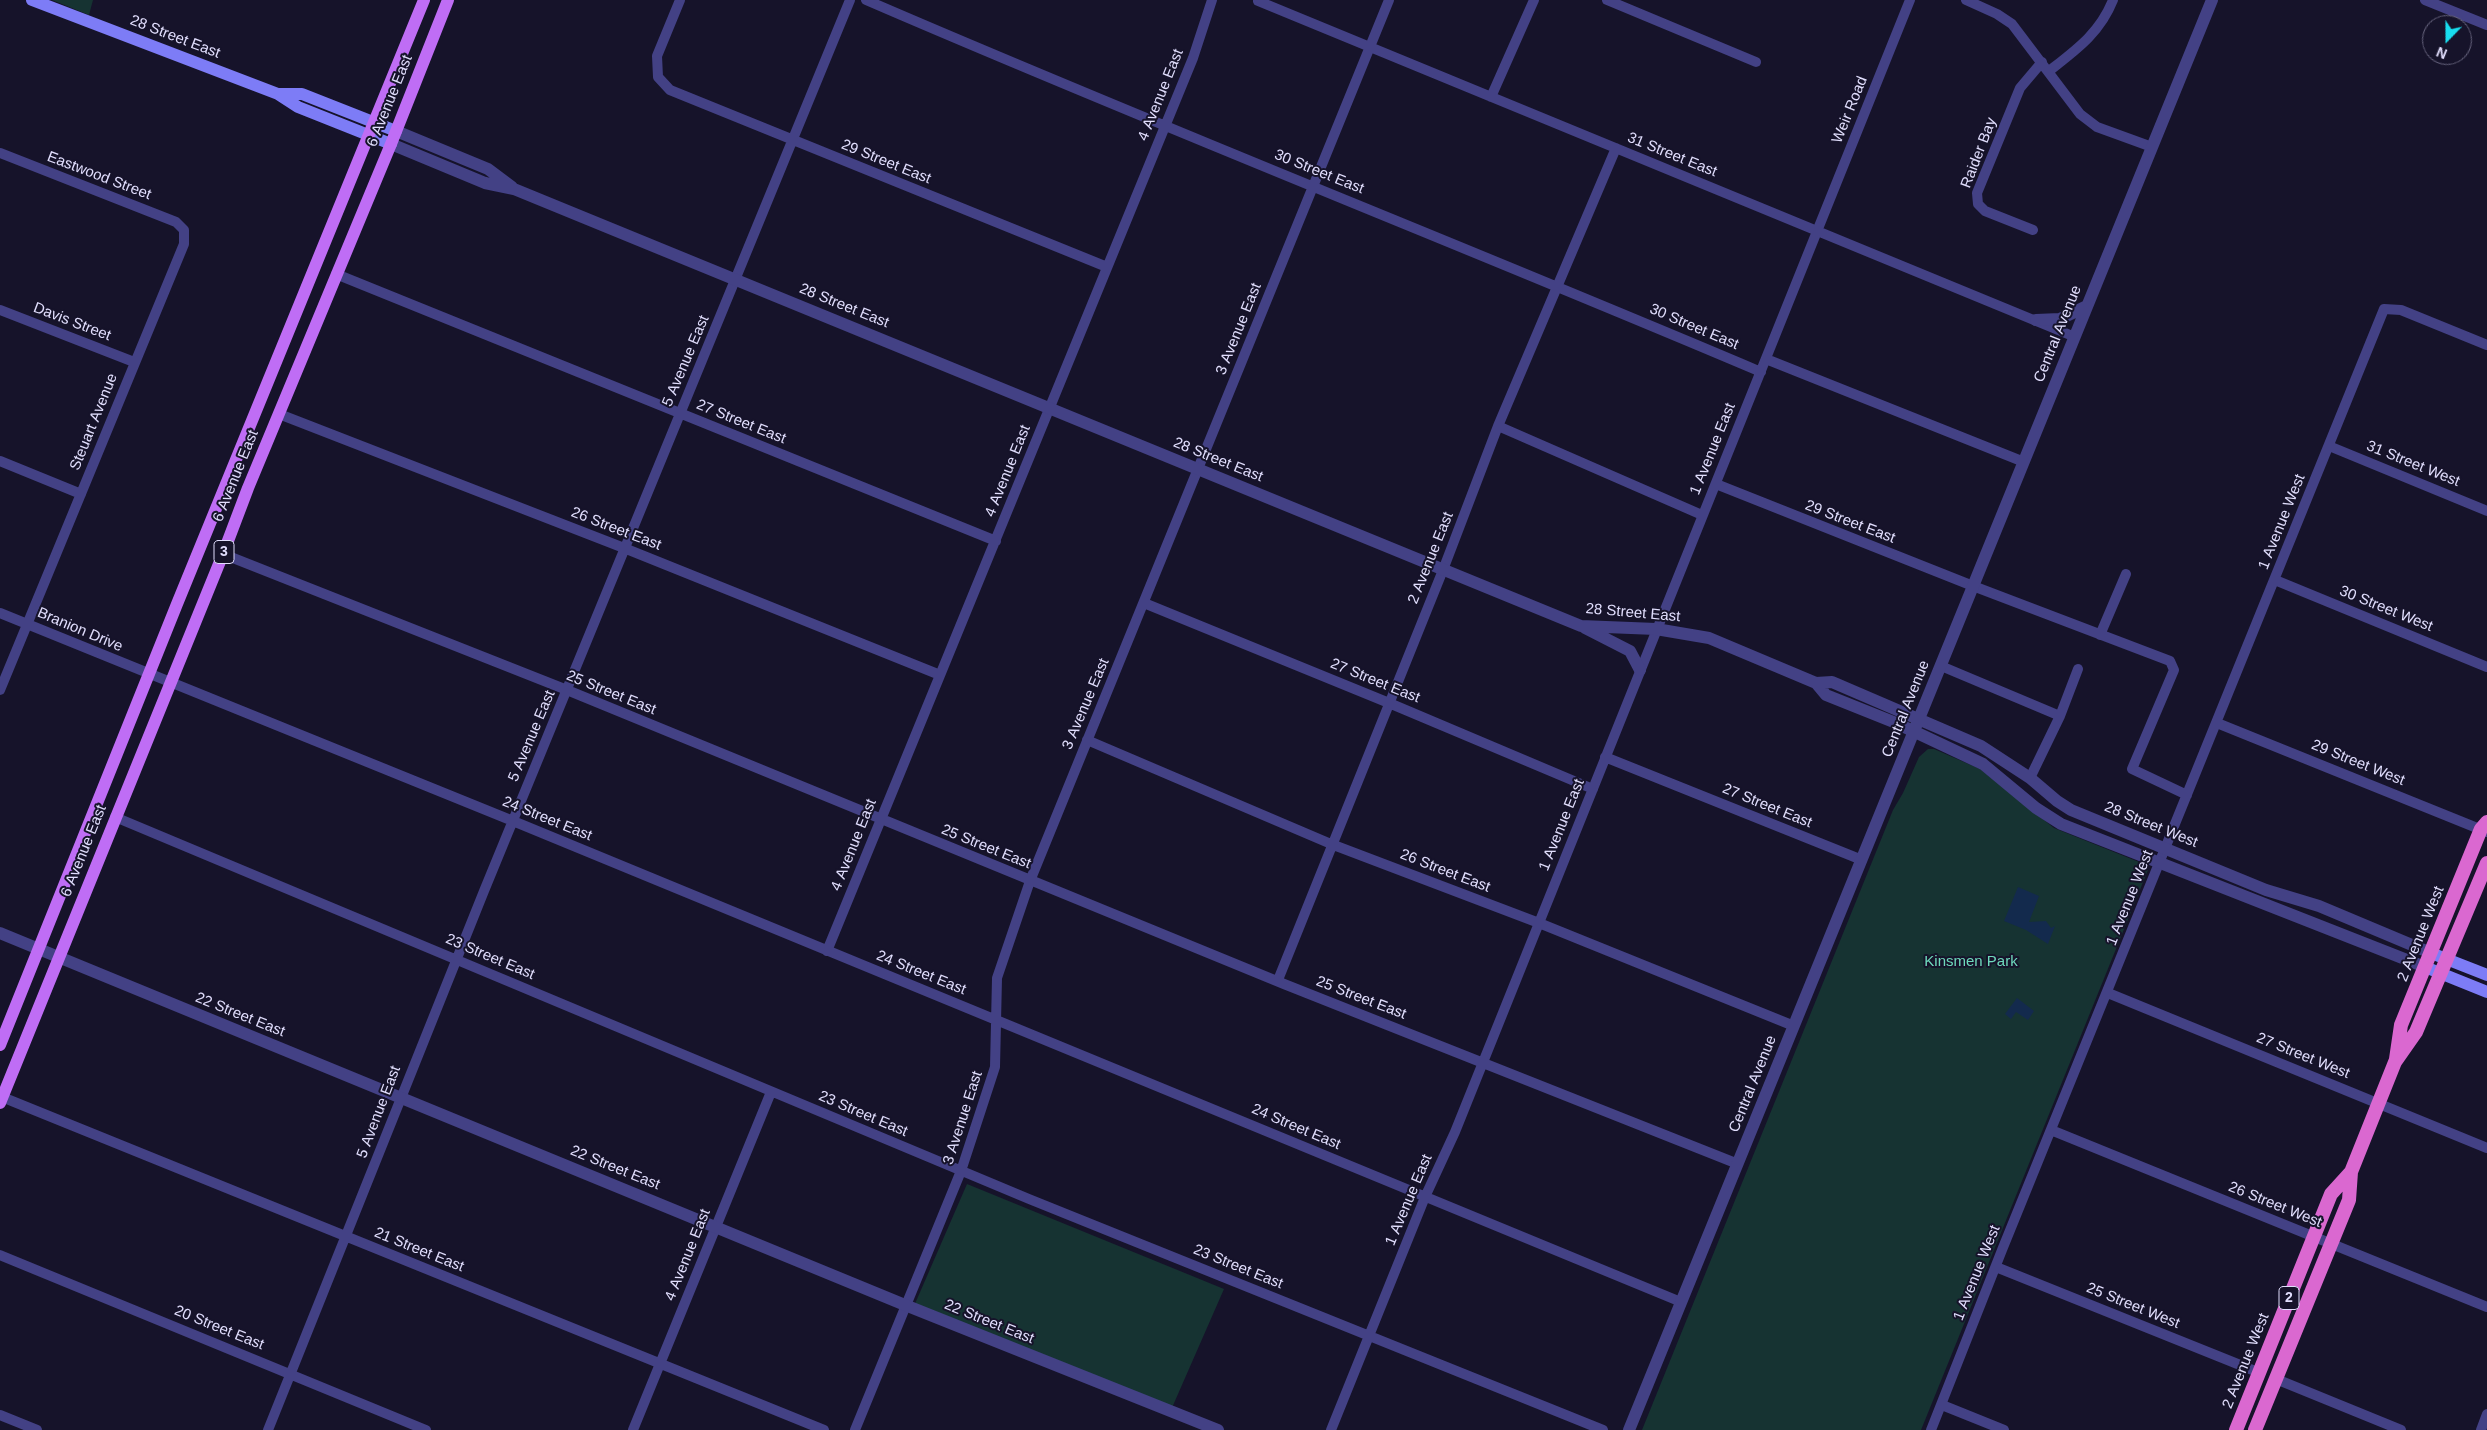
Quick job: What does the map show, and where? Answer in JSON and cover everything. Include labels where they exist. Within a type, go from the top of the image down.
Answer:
[{"type":"highway","name":"2 Avenue West","points":[[2255,1430],[2349,1200],[2351,1172],[2395,1062],[2401,1025],[2485,828]]},
{"type":"highway","name":"2 Avenue West","points":[[2395,1062],[2416,1032],[2487,863]]},
{"type":"highway","name":"2 Avenue West","points":[[2236,1430],[2331,1194],[2351,1172]]},
{"type":"main road","name":"28 Street East","points":[[32,0],[278,94],[298,107],[391,144]]},
{"type":"main road","name":"6 Avenue East","points":[[0,1045],[424,0]]},
{"type":"main road","name":"6 Avenue East","points":[[1,1100],[223,554],[248,488],[391,144],[448,0]]},
{"type":"main road","name":"28 Street East","points":[[278,94],[302,94],[396,131]]},
{"type":"main road","name":"28 Street West","points":[[2431,953],[2487,976]]},
{"type":"main road","points":[[2425,967],[2487,992]]},
{"type":"street","name":"29 Street East","points":[[680,0],[657,56],[658,77],[670,90],[793,142],[1107,267]]},
{"type":"street","name":"5 Avenue East","points":[[268,1430],[624,548],[850,0]]},
{"type":"street","name":"30 Street East","points":[[866,0],[1004,60],[1558,286],[1761,372]]},
{"type":"street","name":"4 Avenue East","points":[[827,951],[1193,58],[1212,0]]},
{"type":"street","name":"3 Avenue East","points":[[855,1430],[961,1171],[995,1067],[997,978],[1030,882],[1389,0]]},
{"type":"street","points":[[1491,97],[1534,0]]},
{"type":"street","points":[[1607,0],[1756,62]]},
{"type":"street","name":"Weir Road","points":[[1818,230],[1910,0]]},
{"type":"street","points":[[1967,0],[1997,14],[2012,24],[2080,114],[2097,127],[2152,147]]},
{"type":"street","points":[[2049,71],[2088,40],[2106,17],[2113,0]]},
{"type":"street","name":"Central Avenue","points":[[1629,1430],[2212,0]]},
{"type":"street","points":[[2425,0],[2487,25]]},
{"type":"street","name":"31 Street East","points":[[1258,1],[2075,337]]},
{"type":"street","name":"Raider Bay","points":[[2033,230],[1985,211],[1978,204],[1977,193],[2020,88],[2042,62]]},
{"type":"street","name":"28 Street East","points":[[396,131],[488,169],[514,189]]},
{"type":"street","name":"28 Street East","points":[[391,144],[485,183],[514,189],[1581,626],[1656,628],[1709,638],[1816,684],[1826,694],[1896,722],[1914,732]]},
{"type":"street","name":"2 Avenue East","points":[[1278,980],[1331,844],[1443,570],[1498,426],[1616,148]]},
{"type":"street","name":"Eastwood Street","points":[[0,153],[176,222],[184,230]]},
{"type":"street","name":"Steuart Avenue","points":[[0,690],[184,244],[184,230]]},
{"type":"street","name":"1 Avenue East","points":[[1331,1430],[1425,1197],[1455,1132],[1656,628],[1818,230]]},
{"type":"street","name":"27 Street East","points":[[336,274],[996,541]]},
{"type":"street","points":[[2036,320],[2060,319],[2087,306]]},
{"type":"street","name":"1 Avenue West","points":[[1932,1430],[1996,1266],[2384,309],[2401,310],[2487,345]]},
{"type":"street","name":"Davis Street","points":[[0,310],[134,362]]},
{"type":"street","points":[[1766,359],[2024,462]]},
{"type":"street","name":"26 Street East","points":[[279,414],[624,548],[940,675]]},
{"type":"street","points":[[1498,426],[1702,515]]},
{"type":"street","name":"31 Street West","points":[[2329,446],[2487,511]]},
{"type":"street","points":[[0,461],[81,494]]},
{"type":"street","name":"29 Street East","points":[[1716,484],[1973,586],[2170,661],[2174,670],[2132,769],[2187,795]]},
{"type":"street","name":"25 Street East","points":[[223,554],[567,690],[1030,882],[1738,1164]]},
{"type":"street","points":[[2100,635],[2126,574]]},
{"type":"street","name":"30 Street West","points":[[2275,580],[2487,667]]},
{"type":"street","name":"27 Street East","points":[[1144,604],[1390,703],[1593,789]]},
{"type":"street","name":"Branion Drive","points":[[0,613],[149,675]]},
{"type":"street","points":[[1581,626],[1630,652],[1640,670]]},
{"type":"street","points":[[1941,666],[2060,716]]},
{"type":"street","points":[[2030,778],[2060,716],[2078,669]]},
{"type":"street","name":"24 Street East","points":[[149,675],[513,821],[1681,1302]]},
{"type":"street","name":"28 Street West","points":[[1816,684],[1832,682],[1981,746],[2030,778],[2057,801],[2071,810],[2266,890],[2319,906],[2431,953]]},
{"type":"street","name":"29 Street West","points":[[2217,723],[2485,828]]},
{"type":"street","points":[[1914,732],[1983,764],[2056,822],[2425,967]]},
{"type":"street","name":"26 Street East","points":[[1087,740],[1331,844],[1539,923],[1794,1026]]},
{"type":"street","name":"27 Street East","points":[[1605,758],[1862,860]]},
{"type":"street","name":"23 Street East","points":[[116,817],[961,1171],[1603,1430]]},
{"type":"street","name":"22 Street East","points":[[0,934],[905,1306],[1218,1430]]},
{"type":"street","name":"27 Street West","points":[[2108,993],[2487,1148]]},
{"type":"street","name":"4 Avenue East","points":[[634,1430],[770,1092]]},
{"type":"street","name":"21 Street East","points":[[1,1100],[345,1236],[824,1430]]},
{"type":"street","name":"26 Street West","points":[[2051,1130],[2487,1307]]},
{"type":"street","name":"20 Street East","points":[[0,1255],[426,1430]]},
{"type":"street","name":"25 Street West","points":[[1996,1266],[2260,1373]]},
{"type":"street","points":[[2276,1379],[2401,1430]]},
{"type":"street","points":[[1942,1405],[2004,1430]]},
{"type":"street","points":[[2481,1430],[2487,1414]]},
{"type":"street","points":[[0,1415],[37,1430]]},
{"type":"green space","points":[[52,0],[93,0],[89,15]]},
{"type":"green space","name":"Kinsmen Park","points":[[1928,749],[1934,749],[1980,769],[2054,828],[2144,864],[2148,870],[1921,1430],[1642,1430],[1893,810],[1919,757]]},
{"type":"green space","points":[[967,1184],[1224,1289],[1171,1410],[914,1306]]},
{"type":"water","points":[[2018,887],[2039,896],[2029,922],[2046,921],[2051,928],[2055,926],[2048,944],[2026,930],[2004,921]]},
{"type":"water","points":[[2017,998],[2034,1011],[2028,1020],[2016,1012],[2011,1019],[2005,1014]]}]
